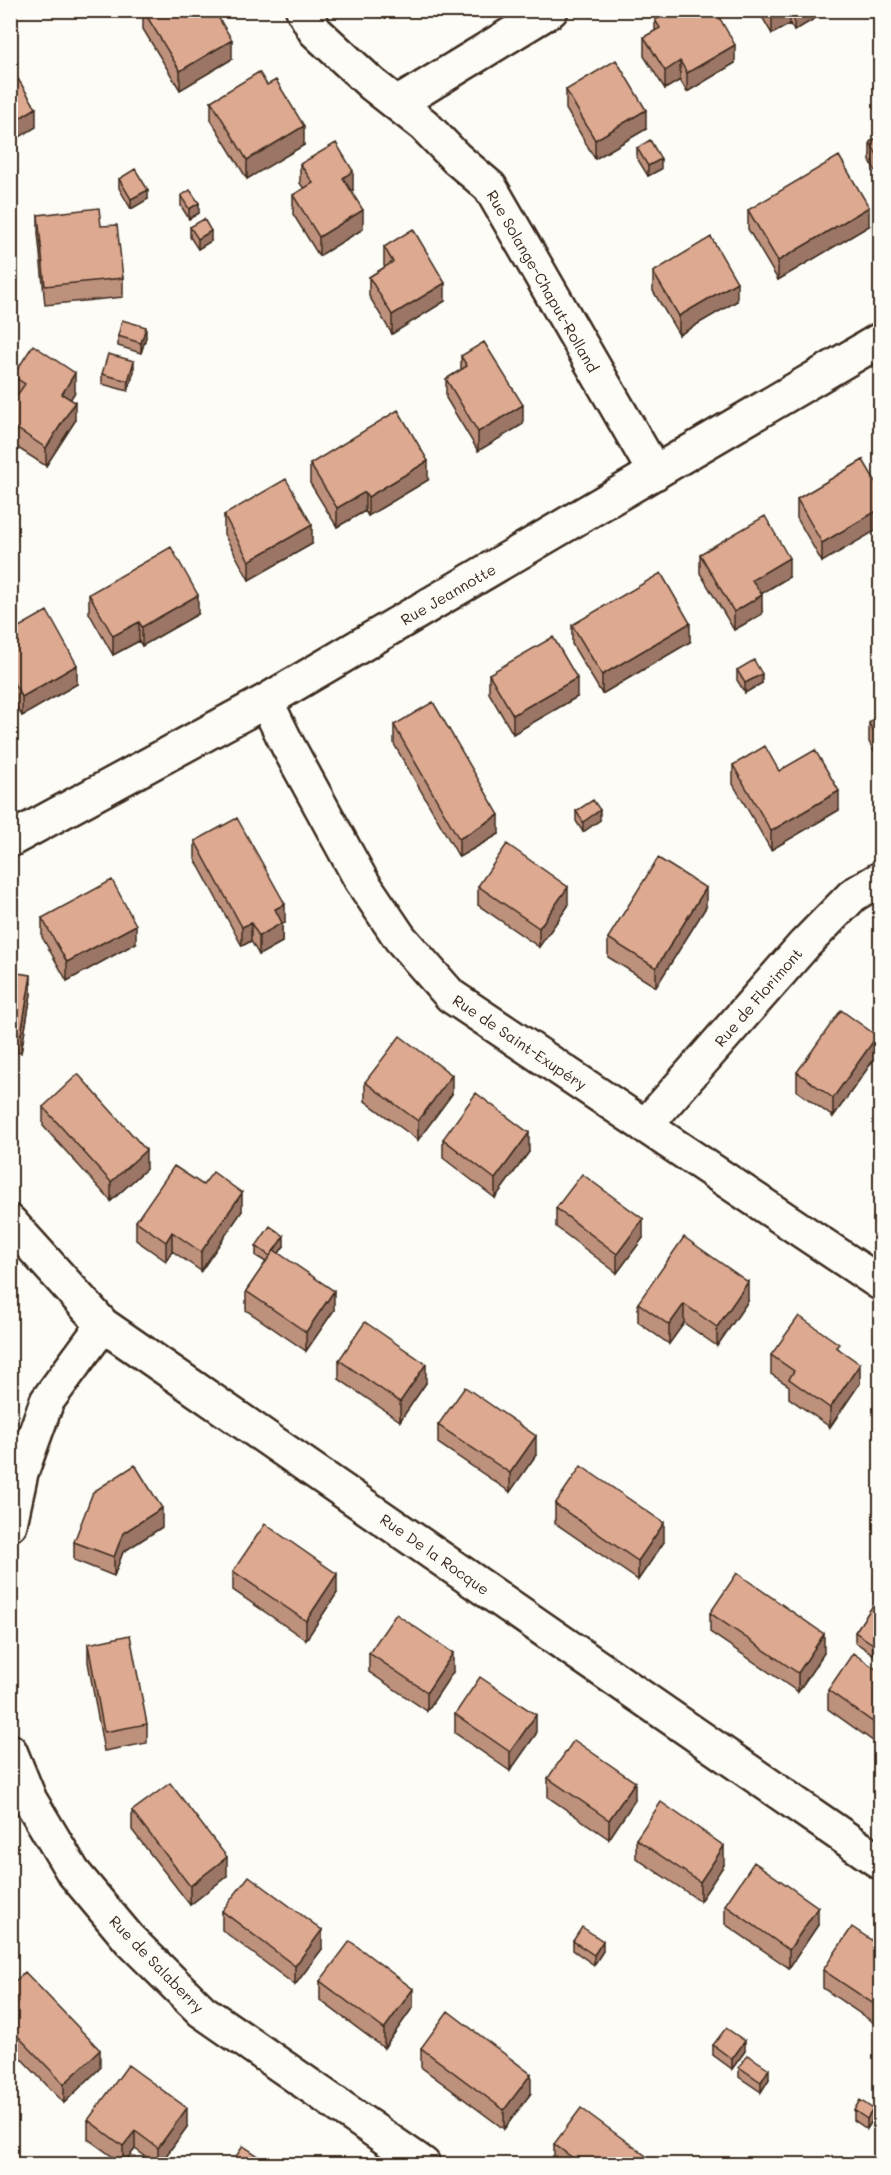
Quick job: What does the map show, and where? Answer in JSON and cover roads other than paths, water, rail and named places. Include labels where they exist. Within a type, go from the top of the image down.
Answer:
[{"type":"street","name":"Rue Solange-Chaput-Rolland","points":[[303,10],[315,32],[424,125],[456,158],[490,187],[655,473]]},
{"type":"street","points":[[397,104],[551,10]]},
{"type":"street","name":"Rue Jeannotte","points":[[10,840],[266,700],[880,340]]},
{"type":"street","name":"Rue de Saint-Exupéry","points":[[266,700],[288,746],[361,880],[400,938],[451,996],[880,1283]]},
{"type":"street","name":"Rue de Florimont","points":[[645,1126],[804,945],[853,895],[880,879]]},
{"type":"street","name":"Rue De la Rocque","points":[[10,1222],[103,1325],[880,1863]]},
{"type":"street","points":[[10,1524],[21,1473],[47,1401],[103,1325]]},
{"type":"street","name":"Rue de Salaberry","points":[[10,1751],[30,1800],[73,1872],[130,1940],[202,2011],[423,2164]]}]
